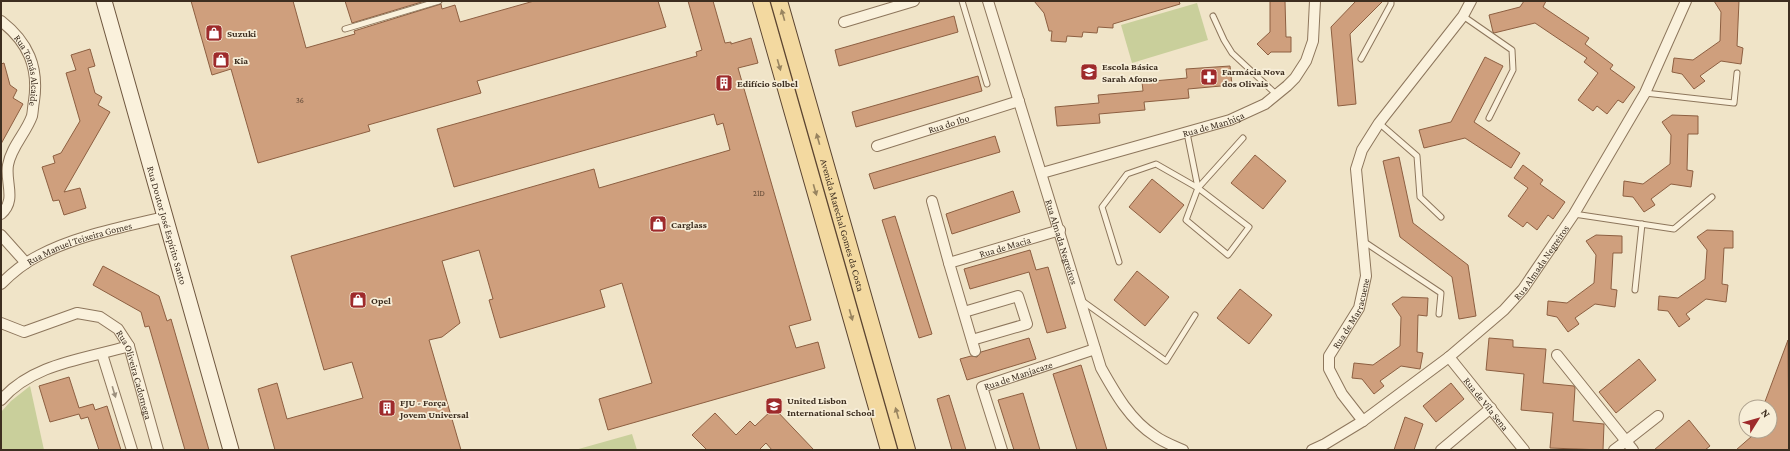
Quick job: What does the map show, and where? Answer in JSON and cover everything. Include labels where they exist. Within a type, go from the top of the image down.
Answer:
[{"type":"main road","name":"Avenida Marechal Gomes da Costa","points":[[761,1],[889,450]]},
{"type":"main road","name":"Avenida Marechal Gomes da Costa","points":[[779,1],[907,450]]},
{"type":"street","name":"Rua Doutor José Espírito Santo","points":[[104,1],[164,217],[232,450]]},
{"type":"street","points":[[844,22],[914,1]]},
{"type":"street","name":"Rua Almada Negreiros","points":[[988,1],[1060,230],[1094,349],[1101,368],[1120,401],[1137,421],[1154,436],[1183,450]]},
{"type":"street","name":"Rua de Manhiça","points":[[1042,173],[1187,133],[1242,116],[1265,104],[1295,78],[1306,61],[1312,41],[1315,1]]},
{"type":"street","name":"Rua de Marracuene","points":[[1363,422],[1342,394],[1329,369],[1329,356],[1359,308],[1366,276],[1356,169],[1362,150],[1379,123],[1463,16],[1472,1]]},
{"type":"street","name":"Rua Almada Negreiros","points":[[1314,450],[1363,422],[1449,357],[1504,310],[1523,289],[1574,214],[1646,93],[1686,1]]},
{"type":"street","name":"Rua Tomás Alcaide","points":[[1,21],[11,29],[21,41],[33,62],[36,87],[32,116],[10,158],[8,173],[10,195],[8,205],[1,214]]},
{"type":"street","name":"Rua do Ibo","points":[[878,146],[1019,102]]},
{"type":"street","points":[[932,201],[975,351]]},
{"type":"street","name":"Rua Manuel Teixeira Gomes","points":[[1,284],[26,263],[54,248],[99,234],[164,217]]},
{"type":"street","name":"Rua de Macia","points":[[949,263],[1060,230]]},
{"type":"street","points":[[1,235],[26,263]]},
{"type":"street","points":[[964,312],[1018,296],[1027,324],[972,340]]},
{"type":"street","name":"Rua Oliveira Cadornega","points":[[1,323],[24,332],[76,313],[100,317],[118,329],[130,346],[158,450]]},
{"type":"street","points":[[1,400],[7,393],[27,378],[57,365],[130,346]]},
{"type":"street","name":"Rua de Manjacaze","points":[[1002,450],[982,387],[1094,349]]},
{"type":"street","points":[[102,354],[132,450]]},
{"type":"street","points":[[1557,355],[1633,450]]},
{"type":"street","name":"Rua de Vila Sena","points":[[1449,357],[1524,450]]},
{"type":"street","points":[[1441,450],[1491,408]]},
{"type":"street","points":[[1614,450],[1658,416]]},
{"type":"lane","points":[[345,29],[439,1]]},
{"type":"lane","points":[[962,1],[987,84]]},
{"type":"lane","points":[[1361,59],[1391,4],[1391,1]]},
{"type":"lane","points":[[1213,16],[1232,53],[1277,95]]},
{"type":"lane","points":[[1463,16],[1512,50],[1513,70],[1489,118]]},
{"type":"lane","points":[[1646,93],[1734,103],[1737,73]]},
{"type":"lane","points":[[1379,123],[1417,156],[1420,197],[1441,217]]},
{"type":"lane","points":[[1187,133],[1198,188]]},
{"type":"lane","points":[[1119,262],[1102,207],[1127,174],[1156,164],[1198,188],[1248,227],[1228,255],[1186,220],[1198,188],[1243,138]]},
{"type":"lane","points":[[1574,214],[1674,229],[1712,197]]},
{"type":"lane","points":[[1635,290],[1642,224]]},
{"type":"lane","points":[[1362,240],[1441,293],[1439,314]]},
{"type":"lane","points":[[1080,299],[1166,360],[1195,315]]},
{"type":"green space","points":[[1197,3],[1208,40],[1132,63],[1121,25]]},
{"type":"green space","points":[[30,386],[44,450],[1,450],[1,412],[11,401]]},
{"type":"green space","points":[[632,434],[637,450],[575,450]]},
{"type":"building","points":[[191,1],[293,1],[306,48],[355,34],[354,31],[441,4],[442,9],[455,5],[460,22],[534,1],[658,1],[666,27],[477,81],[481,93],[368,125],[370,131],[258,163],[231,69],[212,75]]},
{"type":"building","points":[[345,1],[425,1],[352,23]]},
{"type":"building","points":[[688,1],[713,1],[725,43],[731,42],[731,44],[751,38],[758,63],[738,68],[811,320],[789,326],[796,348],[818,342],[825,368],[608,430],[599,399],[652,383],[622,283],[600,290],[605,307],[500,338],[489,300],[493,299],[479,250],[442,261],[460,323],[442,337],[429,340],[461,450],[275,450],[258,389],[277,383],[287,419],[363,398],[352,362],[324,370],[291,256],[594,169],[599,188],[730,150],[723,123],[717,125],[714,114],[454,187],[437,129],[697,56],[696,52],[702,50]]},
{"type":"building","points":[[1034,1],[1179,1],[1180,4],[1113,24],[1113,28],[1098,27],[1097,33],[1083,32],[1082,37],[1067,36],[1066,42],[1051,41],[1052,31],[1049,31],[1044,13]]},
{"type":"building","points":[[1270,1],[1285,1],[1286,37],[1291,37],[1291,52],[1271,52],[1268,55],[1257,44],[1270,32]]},
{"type":"building","points":[[1356,1],[1383,1],[1350,34],[1356,104],[1338,106],[1331,27]]},
{"type":"building","points":[[1524,1],[1546,1],[1543,7],[1589,38],[1585,44],[1613,65],[1610,69],[1635,87],[1623,103],[1618,100],[1607,114],[1597,106],[1593,111],[1578,100],[1598,73],[1584,62],[1587,58],[1535,23],[1493,32],[1489,15],[1520,7]]},
{"type":"building","points":[[1714,1],[1739,1],[1737,46],[1743,48],[1741,64],[1721,61],[1700,76],[1705,81],[1694,89],[1682,74],[1672,72],[1674,58],[1693,60],[1720,41],[1721,12]]},
{"type":"building","points":[[954,16],[958,32],[839,66],[835,50]]},
{"type":"building","points":[[90,49],[95,66],[88,68],[95,93],[102,97],[98,105],[110,112],[64,192],[80,188],[86,208],[64,215],[59,200],[53,201],[42,167],[55,163],[53,156],[61,153],[80,121],[66,73],[76,70],[71,55]]},
{"type":"building","points":[[1485,57],[1503,66],[1474,122],[1520,153],[1511,168],[1465,138],[1424,148],[1419,130],[1451,122]]},
{"type":"building","points":[[4,63],[10,85],[17,90],[13,98],[23,104],[1,144],[1,64]]},
{"type":"building","points":[[1230,66],[1232,85],[1188,89],[1189,98],[1144,102],[1145,110],[1099,114],[1100,123],[1057,126],[1055,107],[1099,103],[1098,95],[1143,91],[1142,82],[1187,78],[1186,69]]},
{"type":"building","points":[[978,76],[982,91],[856,127],[852,112]]},
{"type":"building","points":[[1672,115],[1698,116],[1698,134],[1688,134],[1687,170],[1693,171],[1691,187],[1671,184],[1651,199],[1655,205],[1644,212],[1633,197],[1623,196],[1624,181],[1643,184],[1670,164],[1671,135],[1662,122]]},
{"type":"building","points":[[995,136],[1000,152],[874,189],[869,174]]},
{"type":"building","points":[[1255,155],[1286,181],[1263,209],[1231,183]]},
{"type":"building","points":[[1399,157],[1413,223],[1468,265],[1476,316],[1459,319],[1452,277],[1400,237],[1383,161]]},
{"type":"building","points":[[1523,165],[1543,180],[1540,184],[1565,202],[1553,219],[1548,215],[1537,230],[1527,222],[1523,227],[1508,216],[1528,188],[1514,178]]},
{"type":"building","points":[[1152,179],[1184,205],[1160,233],[1129,207]]},
{"type":"building","points":[[1013,191],[1020,212],[952,234],[946,214]]},
{"type":"building","points":[[895,216],[932,334],[919,338],[882,220]]},
{"type":"building","points":[[1707,230],[1733,231],[1733,248],[1724,248],[1722,284],[1728,285],[1726,302],[1706,299],[1686,314],[1690,319],[1679,327],[1668,311],[1658,310],[1659,296],[1678,298],[1705,279],[1707,250],[1697,237]]},
{"type":"building","points":[[1596,235],[1622,236],[1622,253],[1613,253],[1611,289],[1617,290],[1615,307],[1595,304],[1575,318],[1579,324],[1568,332],[1557,317],[1547,315],[1548,301],[1567,303],[1594,283],[1596,255],[1586,241]]},
{"type":"building","points":[[1030,250],[1036,270],[1048,267],[1066,328],[1047,333],[1029,272],[970,289],[964,269]]},
{"type":"building","points":[[103,266],[159,296],[167,321],[171,319],[209,450],[185,450],[149,326],[145,327],[141,312],[93,285]]},
{"type":"building","points":[[1137,271],[1169,297],[1145,326],[1114,300]]},
{"type":"building","points":[[1240,289],[1272,315],[1249,344],[1217,318]]},
{"type":"building","points":[[1402,297],[1428,298],[1427,316],[1418,315],[1417,352],[1423,353],[1420,369],[1401,366],[1380,381],[1384,386],[1374,394],[1362,379],[1352,378],[1354,363],[1373,365],[1400,346],[1401,317],[1392,304]]},
{"type":"building","points":[[1029,338],[1036,359],[967,380],[960,359],[971,356],[977,357],[981,352]]},
{"type":"building","points":[[1489,338],[1513,340],[1513,347],[1546,349],[1543,383],[1574,386],[1573,421],[1604,424],[1603,450],[1550,448],[1553,413],[1521,410],[1524,374],[1486,370]]},
{"type":"building","points":[[1788,340],[1789,450],[1736,450],[1749,439],[1778,439],[1778,399],[1766,399]]},
{"type":"building","points":[[1639,359],[1656,380],[1616,413],[1599,392]]},
{"type":"building","points":[[1081,365],[1107,450],[1077,450],[1053,374]]},
{"type":"building","points":[[69,377],[79,408],[93,404],[95,410],[107,406],[121,450],[99,450],[88,417],[81,419],[79,414],[50,422],[39,386]]},
{"type":"building","points":[[1451,383],[1464,399],[1436,422],[1423,406]]},
{"type":"building","points":[[1023,393],[1040,450],[1014,450],[998,400]]},
{"type":"building","points":[[949,395],[966,450],[952,450],[937,399]]},
{"type":"building","points":[[774,408],[814,450],[772,450],[766,443],[759,450],[707,450],[692,435],[715,413],[736,435],[750,421],[755,426]]},
{"type":"building","points":[[1405,417],[1423,424],[1414,450],[1394,450]]},
{"type":"building","points":[[1689,420],[1710,446],[1705,450],[1654,450]]},
{"type":"place","name":"Suzuki","points":[[214,33]]},
{"type":"place","name":"Kia","points":[[221,60]]},
{"type":"place","name":"Escola Básica Sarah Afonso","points":[[1089,72]]},
{"type":"place","name":"Farmácia Nova dos Olivais","points":[[1209,77]]},
{"type":"place","name":"Edifício Solbel","points":[[724,83]]},
{"type":"place","name":"Carglass","points":[[658,224]]},
{"type":"place","name":"Opel","points":[[358,300]]},
{"type":"place","name":"United Lisbon International School","points":[[774,406]]},
{"type":"place","name":"FJU - Força Jovem Universal","points":[[387,408]]}]
